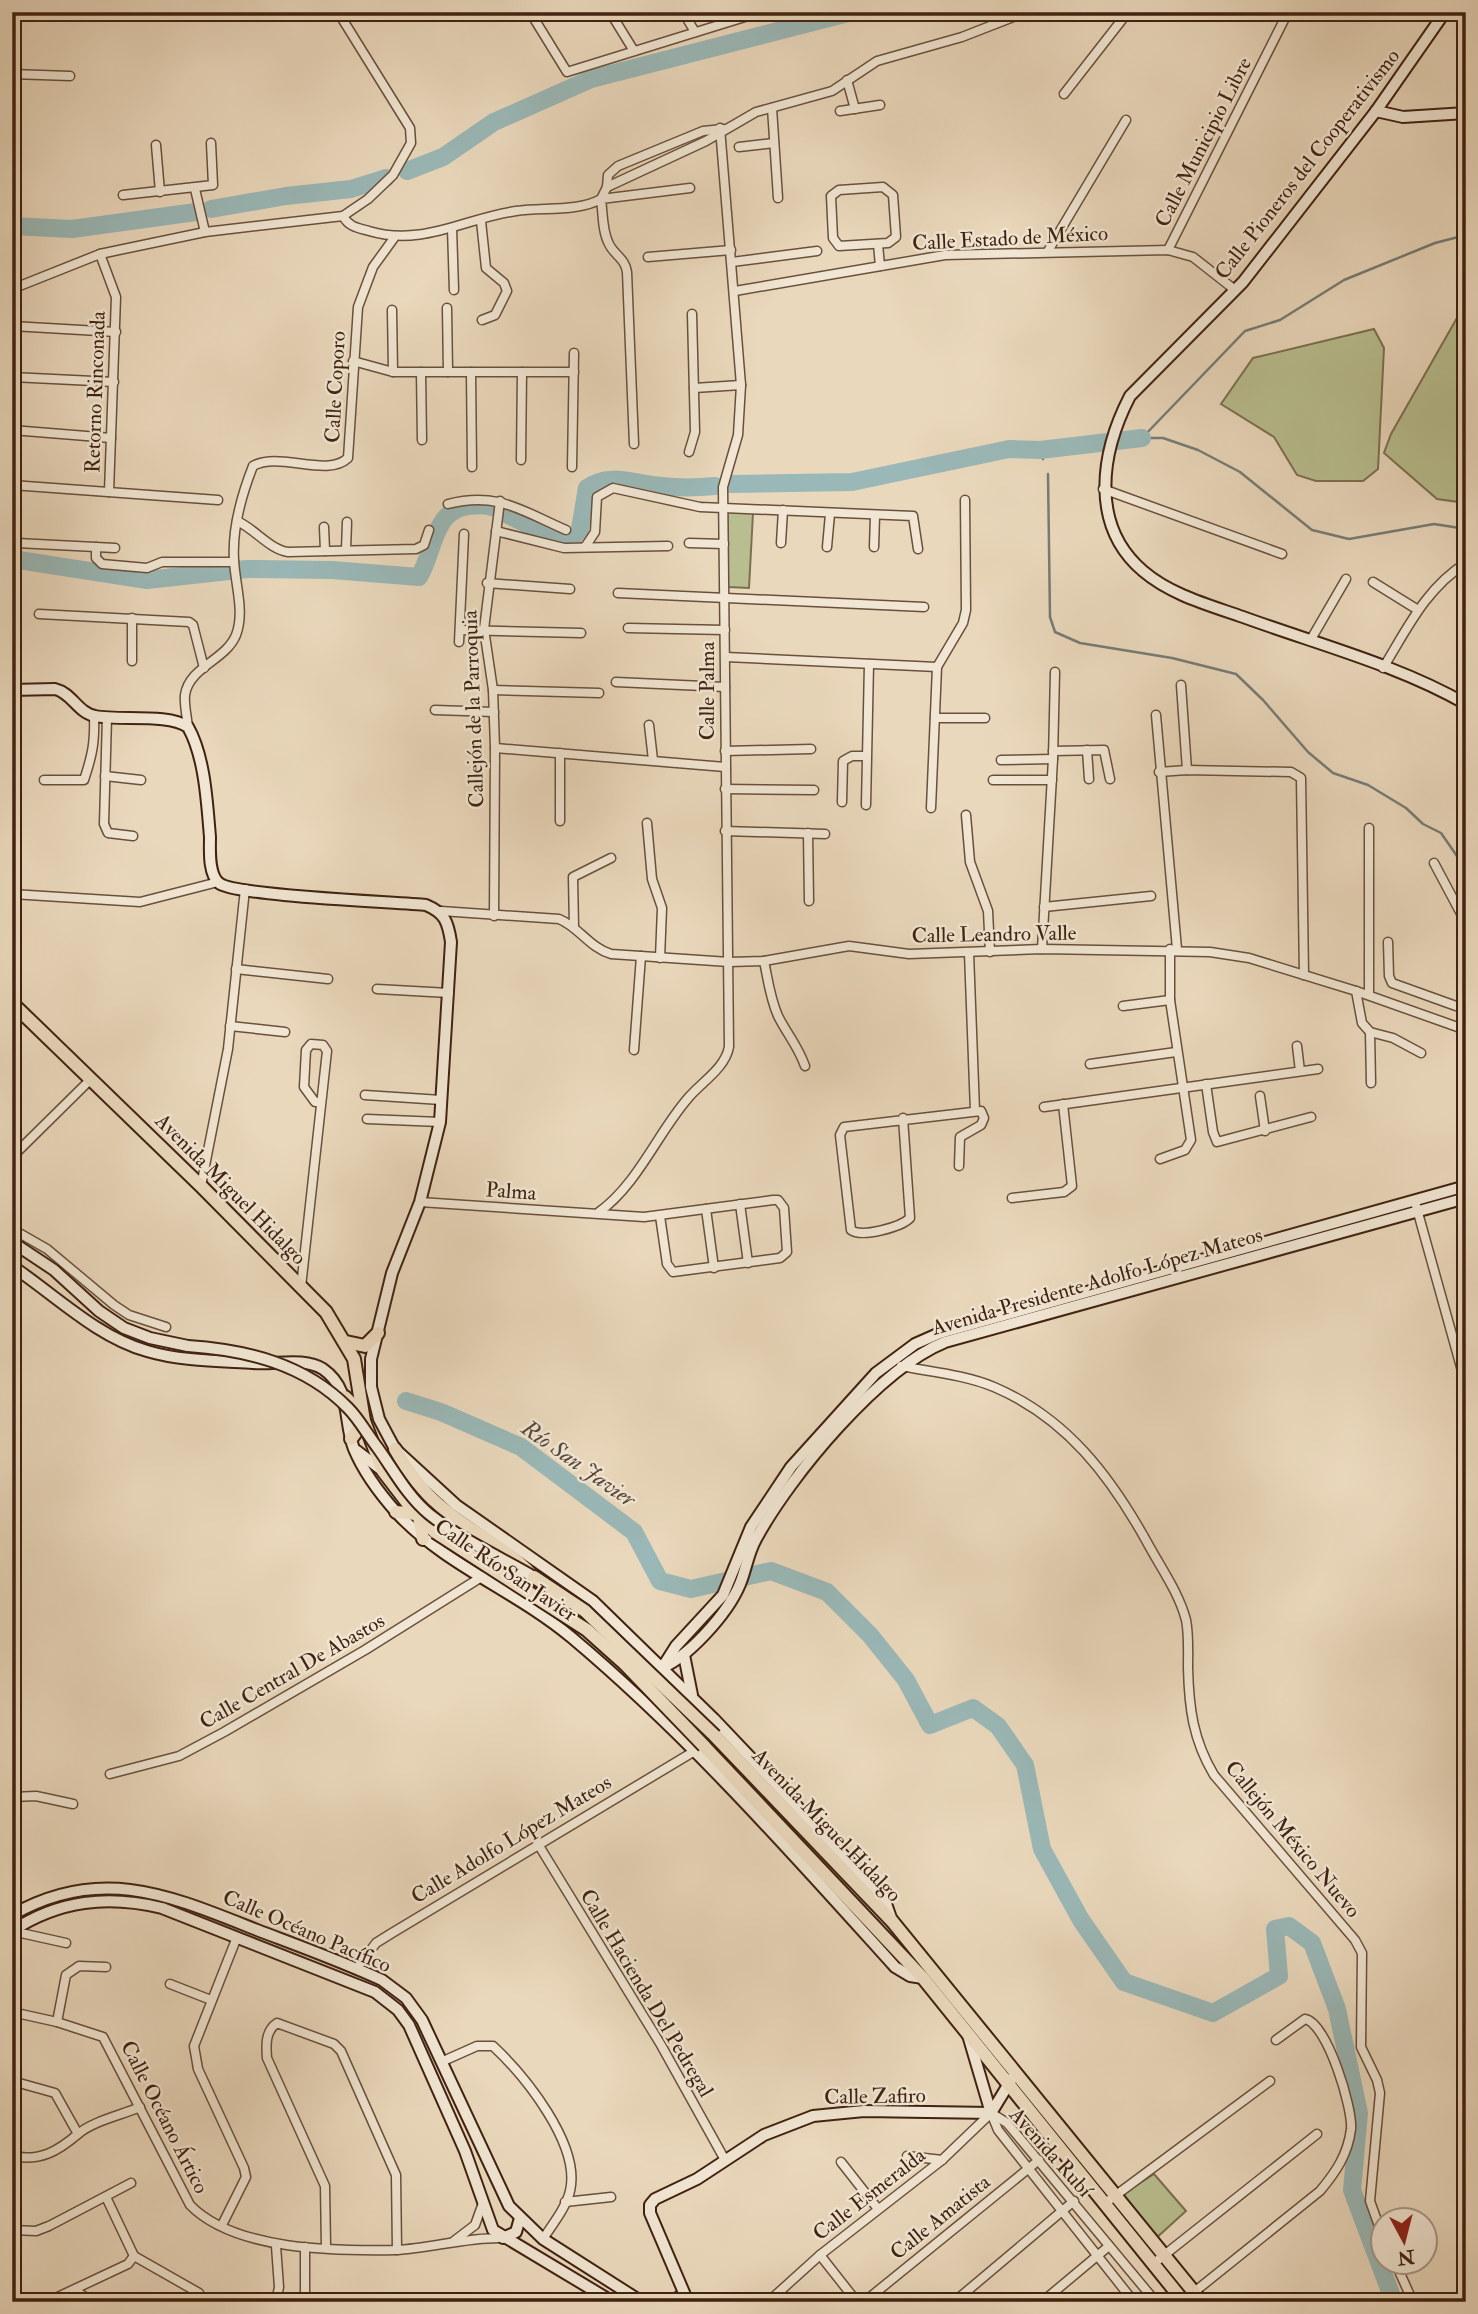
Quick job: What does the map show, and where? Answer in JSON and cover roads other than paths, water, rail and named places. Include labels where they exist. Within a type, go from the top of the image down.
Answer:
[{"type":"main road","name":"Avenida Miguel Hidalgo","points":[[12,1003],[201,1186],[326,1312],[354,1359],[364,1418],[383,1471],[417,1515],[435,1532],[587,1630],[625,1664],[694,1747],[923,1978],[1104,2204],[1198,2297]]},
{"type":"main road","points":[[346,1342],[365,1346],[378,1333]]},
{"type":"main road","points":[[345,1396],[364,1418],[353,1444]]},
{"type":"main road","points":[[395,1449],[421,1488],[451,1514],[514,1558],[534,1577]]},
{"type":"main road","points":[[396,1512],[417,1515],[423,1539]]},
{"type":"main road","name":"Avenida Miguel Hidalgo","points":[[534,1577],[585,1611],[715,1736],[892,1922],[1116,2195],[1183,2301]]},
{"type":"street","points":[[12,289],[100,254],[205,232],[343,216],[368,199],[393,175],[405,156],[410,135],[403,113],[338,12]]},
{"type":"street","points":[[530,12],[567,72],[760,12]]},
{"type":"street","points":[[610,12],[634,51]]},
{"type":"street","points":[[683,12],[695,32]]},
{"type":"street","points":[[607,187],[739,119],[819,97],[877,61],[962,37],[1026,12]]},
{"type":"street","points":[[1064,94],[1128,12]]},
{"type":"street","name":"Calle Municipio Libre","points":[[1168,250],[1288,12]]},
{"type":"street","name":"Calle Pioneros del Cooperativismo","points":[[1445,12],[1376,111],[1235,290],[1130,396],[1118,423],[1103,489],[1110,521],[1121,547],[1143,571],[1180,594],[1383,668],[1442,691],[1466,704]]},
{"type":"street","points":[[12,74],[70,76]]},
{"type":"street","points":[[848,80],[855,109]]},
{"type":"street","points":[[840,111],[880,105]]},
{"type":"street","points":[[772,108],[778,198]]},
{"type":"street","points":[[1376,111],[1412,117],[1466,113]]},
{"type":"street","points":[[1048,251],[1126,120]]},
{"type":"street","points":[[634,444],[627,272],[623,260],[610,248],[606,239],[601,199],[607,187],[608,176],[618,166],[703,131],[721,130]]},
{"type":"street","name":"Calle Palma","points":[[599,1212],[618,1195],[681,1107],[727,1057],[729,962],[725,831],[723,509],[724,477],[741,418],[741,385],[736,291],[721,130]]},
{"type":"street","points":[[123,195],[213,185],[211,143]]},
{"type":"street","points":[[739,147],[774,143]]},
{"type":"street","points":[[156,145],[160,192]]},
{"type":"street","points":[[883,187],[891,191],[896,237],[893,241],[878,244],[844,247],[835,243],[830,201],[834,192],[883,187]]},
{"type":"street","points":[[343,216],[351,226],[394,238],[452,228],[504,213],[585,205],[601,199],[690,188]]},
{"type":"street","points":[[195,189],[205,232]]},
{"type":"street","points":[[481,221],[486,268],[504,283],[507,291],[495,315],[482,320]]},
{"type":"street","points":[[452,228],[454,290]]},
{"type":"street","name":"Calle Coporo","points":[[188,727],[185,695],[191,681],[229,648],[237,634],[240,619],[234,562],[237,521],[253,466],[260,462],[334,465],[348,458],[358,307],[363,286],[394,238]]},
{"type":"street","points":[[878,244],[880,266]]},
{"type":"street","points":[[648,257],[731,250]]},
{"type":"street","name":"Calle Estado de México","points":[[736,291],[945,255],[1168,250],[1193,257],[1235,290]]},
{"type":"street","points":[[732,262],[817,251]]},
{"type":"street","name":"Retorno Rinconada","points":[[100,254],[116,292],[109,492]]},
{"type":"street","points":[[447,308],[448,372]]},
{"type":"street","points":[[392,310],[393,373]]},
{"type":"street","points":[[689,452],[695,432],[692,314]]},
{"type":"street","points":[[12,326],[116,332]]},
{"type":"street","points":[[572,467],[574,353]]},
{"type":"street","points":[[353,361],[393,373],[574,372]]},
{"type":"street","points":[[421,372],[422,440]]},
{"type":"street","points":[[471,372],[472,467]]},
{"type":"street","points":[[521,460],[522,372]]},
{"type":"street","points":[[12,377],[114,382]]},
{"type":"street","points":[[694,387],[741,385]]},
{"type":"street","points":[[12,430],[111,438]]},
{"type":"street","points":[[12,485],[218,500]]},
{"type":"street","points":[[585,547],[595,532],[596,505],[603,491],[624,489],[688,506],[914,516],[918,549]]},
{"type":"street","points":[[1103,489],[1282,554]]},
{"type":"street","points":[[448,504],[481,498],[500,501],[566,530]]},
{"type":"street","points":[[931,808],[937,667],[965,617],[965,500]]},
{"type":"street","name":"Callejón de la Parroquia","points":[[494,916],[494,712],[484,629],[487,583],[500,501]]},
{"type":"street","points":[[781,543],[783,510]]},
{"type":"street","points":[[827,547],[830,514]]},
{"type":"street","points":[[874,547],[875,516]]},
{"type":"street","points":[[237,521],[251,527],[284,552],[416,549],[424,545],[429,530]]},
{"type":"street","points":[[346,550],[347,522]]},
{"type":"street","points":[[324,527],[325,551]]},
{"type":"street","points":[[496,531],[564,548],[668,546]]},
{"type":"street","points":[[459,642],[464,534]]},
{"type":"street","points":[[17,543],[115,548]]},
{"type":"street","points":[[689,543],[724,544]]},
{"type":"street","points":[[96,547],[97,562],[147,568],[162,562],[234,562]]},
{"type":"street","points":[[1383,668],[1418,610],[1446,576],[1466,563]]},
{"type":"street","points":[[1310,641],[1346,579]]},
{"type":"street","points":[[1373,582],[1418,610]]},
{"type":"street","points":[[487,583],[570,589]]},
{"type":"street","points":[[618,593],[924,607]]},
{"type":"street","points":[[39,614],[132,618],[193,625],[204,668]]},
{"type":"street","points":[[132,618],[132,661]]},
{"type":"street","points":[[628,628],[725,630]]},
{"type":"street","points":[[460,630],[581,633]]},
{"type":"street","points":[[726,657],[937,667]]},
{"type":"street","points":[[866,805],[869,664]]},
{"type":"street","points":[[1042,948],[1055,672]]},
{"type":"street","points":[[616,682],[725,687]]},
{"type":"street","points":[[1181,685],[1187,770]]},
{"type":"street","points":[[12,690],[62,691],[94,716],[174,722],[188,727],[195,743],[208,812],[211,860],[218,883]]},
{"type":"street","points":[[493,690],[599,693]]},
{"type":"street","points":[[435,710],[494,712]]},
{"type":"street","points":[[1157,715],[1173,949],[1170,1000],[1191,1144],[1185,1150],[1160,1159]]},
{"type":"street","points":[[44,780],[84,780],[87,765],[94,756],[94,716]]},
{"type":"street","points":[[107,717],[106,831],[133,836]]},
{"type":"street","points":[[935,718],[985,718]]},
{"type":"street","points":[[649,725],[653,760]]},
{"type":"street","name":"Callejón de la Parroquia","points":[[495,748],[725,767]]},
{"type":"street","points":[[725,751],[811,749]]},
{"type":"street","points":[[1087,750],[1089,779]]},
{"type":"street","points":[[1001,760],[1087,750],[1107,752],[1110,779]]},
{"type":"street","points":[[560,753],[560,821]]},
{"type":"street","points":[[842,802],[844,761],[852,756],[866,756]]},
{"type":"street","points":[[1159,772],[1291,772],[1301,778],[1304,975]]},
{"type":"street","points":[[105,776],[141,780]]},
{"type":"street","points":[[993,780],[1052,780]]},
{"type":"street","points":[[725,789],[814,790]]},
{"type":"street","points":[[966,815],[970,862],[988,911],[990,952]]},
{"type":"street","points":[[647,823],[652,879],[662,908],[660,958]]},
{"type":"street","points":[[1369,828],[1369,995]]},
{"type":"street","points":[[725,831],[825,834]]},
{"type":"street","points":[[808,833],[809,901]]},
{"type":"street","points":[[574,928],[573,877],[611,859]]},
{"type":"street","points":[[1434,863],[1466,923]]},
{"type":"street","points":[[12,894],[140,902],[218,883],[245,890],[426,905],[441,911],[448,924],[451,942],[440,1122],[420,1202],[392,1273],[371,1359],[371,1387],[379,1419],[395,1449]]},
{"type":"street","points":[[201,1186],[230,1026],[245,890]]},
{"type":"street","points":[[1044,908],[1151,896]]},
{"type":"street","name":"Calle Leandro Valle","points":[[441,911],[559,919],[602,951],[729,962],[764,961],[849,946],[909,954],[1042,948],[1173,949],[1229,954],[1356,990],[1466,1030]]},
{"type":"street","points":[[1388,942],[1390,980],[1456,1006],[1466,1004]]},
{"type":"street","points":[[969,953],[975,1107]]},
{"type":"street","points":[[634,1050],[641,956]]},
{"type":"street","points":[[764,961],[772,1000],[780,1019],[797,1043],[805,1066]]},
{"type":"street","points":[[236,970],[328,979]]},
{"type":"street","points":[[377,989],[449,993]]},
{"type":"street","points":[[1356,990],[1362,1023],[1370,1032],[1393,1038],[1421,1053]]},
{"type":"street","points":[[1415,1010],[1420,994]]},
{"type":"street","points":[[1123,1006],[1170,1000]]},
{"type":"street","points":[[230,1026],[285,1032]]},
{"type":"street","points":[[1370,1032],[1371,1083]]},
{"type":"street","points":[[297,1282],[303,1263],[327,1051],[323,1045],[311,1044],[306,1050],[304,1087],[315,1102],[321,1102]]},
{"type":"street","points":[[1297,1046],[1300,1071]]},
{"type":"street","points":[[1090,1064],[1176,1052]]},
{"type":"street","points":[[1044,1107],[1318,1069]]},
{"type":"street","points":[[12,1157],[91,1079]]},
{"type":"street","points":[[1206,1084],[1217,1142],[1311,1117]]},
{"type":"street","points":[[365,1096],[442,1100]]},
{"type":"street","points":[[1259,1096],[1265,1131]]},
{"type":"street","points":[[1012,1198],[1065,1192],[1072,1186],[1063,1104]]},
{"type":"street","points":[[903,1118],[910,1218],[903,1223],[855,1233],[849,1225],[841,1130],[849,1125],[975,1107],[982,1112],[984,1122],[960,1137],[960,1166]]},
{"type":"street","points":[[367,1119],[440,1122]]},
{"type":"street","name":"Avenida Presidente Adolfo López Mateos","points":[[662,1668],[684,1655],[727,1607],[742,1577],[754,1541],[807,1464],[901,1366],[945,1342],[1416,1207],[1466,1186]]},
{"type":"street","name":"Avenida Presidente Adolfo López Mateos","points":[[662,1668],[676,1646],[717,1603],[728,1586],[751,1527],[791,1467],[888,1362],[940,1333],[1416,1207],[1466,1198]]},
{"type":"street","name":"Palma","points":[[420,1202],[585,1214],[599,1212],[630,1217],[660,1216],[773,1200],[782,1203],[788,1252],[780,1258],[748,1263]]},
{"type":"street","points":[[660,1216],[669,1269],[678,1273],[748,1263],[740,1204]]},
{"type":"street","points":[[1416,1207],[1466,1385]]},
{"type":"street","points":[[706,1209],[714,1268]]},
{"type":"street","points":[[12,1229],[47,1250],[129,1315],[166,1327]]},
{"type":"street","name":"Avenida Miguel Hidalgo","points":[[12,1242],[62,1276],[99,1311],[124,1328],[150,1338],[188,1346],[235,1350],[268,1359],[298,1372],[331,1393],[349,1409],[414,1499],[429,1514],[534,1577]]},
{"type":"street","points":[[297,1282],[303,1263]]},
{"type":"street","points":[[12,1266],[100,1329],[128,1345],[169,1356],[254,1363],[306,1363],[320,1367],[332,1376],[345,1396]]},
{"type":"street","name":"Callejón México Nuevo","points":[[888,1362],[967,1378],[995,1388],[1046,1417],[1093,1458],[1139,1528],[1177,1597],[1186,1620],[1192,1720],[1203,1757],[1214,1775],[1355,1940],[1362,1953],[1361,2047],[1377,2080],[1380,2093],[1370,2201],[1372,2206]]},
{"type":"street","name":"Calle Río San Javier","points":[[345,1396],[353,1444],[371,1482],[396,1512],[423,1539],[569,1635],[694,1747]]},
{"type":"street","points":[[353,1444],[383,1471]]},
{"type":"street","name":"Calle Río San Javier","points":[[395,1449],[456,1505],[593,1601],[714,1719],[884,1898],[892,1922]]},
{"type":"street","name":"Calle Central De Abastos","points":[[110,1774],[178,1756],[225,1732],[365,1650],[483,1576]]},
{"type":"street","points":[[569,1635],[587,1634],[593,1628],[597,1619],[593,1601]]},
{"type":"street","points":[[684,1655],[687,1680],[695,1700]]},
{"type":"street","points":[[606,1667],[637,1674],[662,1668]]},
{"type":"street","points":[[657,1714],[654,1685],[662,1668]]},
{"type":"street","points":[[694,1747],[684,1730],[691,1720],[703,1716],[714,1719]]},
{"type":"street","name":"Calle Adolfo López Mateos","points":[[357,1968],[376,1943],[694,1747]]},
{"type":"street","points":[[12,1797],[36,1796],[73,1804]]},
{"type":"street","name":"Calle Hacienda Del Pedregal","points":[[538,1844],[661,2045],[725,2160]]},
{"type":"street","name":"Calle Océano Pacífico","points":[[12,1915],[31,1904],[80,1889],[106,1887],[147,1890],[187,1902],[382,1980],[406,1998],[422,2020],[501,2193],[520,2218],[543,2239],[642,2302]]},
{"type":"street","name":"Calle Océano Pacífico","points":[[12,1931],[55,1909],[76,1903],[121,1901],[162,1908],[375,1992],[398,2010],[408,2025],[454,2126],[483,2201],[487,2219],[503,2238]]},
{"type":"street","points":[[12,1931],[66,1943]]},
{"type":"street","points":[[222,2225],[246,2177],[195,2057],[195,2037],[237,1937]]},
{"type":"street","points":[[57,2022],[66,1975],[79,1966],[106,1967]]},
{"type":"street","points":[[170,1984],[211,2000]]},
{"type":"street","name":"Calle Océano Ártico","points":[[12,2012],[57,2022],[103,2037],[190,2205],[222,2225],[276,2246],[397,2250],[503,2238]]},
{"type":"street","points":[[1183,2301],[1198,2297],[1320,2191],[1335,2173],[1347,2150],[1352,2126],[1349,2108],[1333,2056],[1321,2033],[1314,2023],[1305,2019],[1276,2040]]},
{"type":"street","points":[[326,2248],[325,2186],[267,2058],[266,2043],[272,2026],[277,2023],[334,2044],[341,2051],[396,2175],[397,2250]]},
{"type":"street","points":[[968,2034],[991,2113]]},
{"type":"street","points":[[441,2062],[485,2044],[499,2052],[552,2119],[560,2135],[571,2177],[565,2202],[543,2239]]},
{"type":"street","points":[[991,2113],[1016,2071]]},
{"type":"street","points":[[12,2081],[55,2093],[78,2134]]},
{"type":"street","points":[[1104,2204],[1270,2081]]},
{"type":"street","points":[[12,2156],[42,2157],[63,2148],[78,2134],[140,2107]]},
{"type":"street","name":"Calle Zafiro","points":[[686,2298],[650,2205],[764,2135],[813,2116],[864,2111],[991,2113]]},
{"type":"street","name":"Calle Esmeralda","points":[[768,2302],[820,2255],[942,2160],[991,2113]]},
{"type":"street","name":"Avenida Rubí","points":[[991,2113],[1007,2123],[1156,2302]]},
{"type":"street","name":"Avenida Rubí","points":[[991,2113],[998,2130],[1136,2302]]},
{"type":"street","points":[[1158,2260],[1317,2134]]},
{"type":"street","points":[[907,2156],[942,2160]]},
{"type":"street","name":"Calle Amatista","points":[[864,2302],[1039,2161]]},
{"type":"street","points":[[841,2162],[878,2209]]},
{"type":"street","points":[[12,2230],[36,2231],[131,2183]]},
{"type":"street","points":[[452,2243],[475,2225],[483,2201],[490,2192],[501,2193]]},
{"type":"street","points":[[106,2197],[134,2256],[199,2293]]},
{"type":"street","points":[[565,2202],[611,2197]]},
{"type":"street","points":[[954,2302],[1074,2202]]},
{"type":"street","points":[[503,2238],[516,2232],[520,2218]]},
{"type":"street","points":[[503,2238],[540,2256],[613,2302]]},
{"type":"street","points":[[276,2246],[279,2287],[276,2302]]},
{"type":"street","points":[[1042,2302],[1109,2246]]},
{"type":"street","points":[[305,2302],[306,2247]]},
{"type":"street","points":[[820,2255],[857,2302]]},
{"type":"street","points":[[47,2302],[128,2264],[134,2256]]},
{"type":"street","points":[[1401,2276],[1413,2302]]},
{"type":"street","points":[[75,2290],[93,2302]]},
{"type":"street","points":[[1136,2302],[1148,2293]]},
{"type":"street","points":[[670,2302],[686,2298]]},
{"type":"waterway","points":[[407,171],[443,157],[494,122],[591,79],[852,12]]},
{"type":"waterway","points":[[211,209],[286,196],[351,189],[386,178]]},
{"type":"waterway","points":[[12,226],[72,229],[196,212]]},
{"type":"waterway","points":[[1142,438],[1245,331],[1280,320],[1344,280],[1435,243],[1466,235]]},
{"type":"waterway","points":[[1142,438],[1163,438],[1198,450],[1240,472],[1312,530],[1349,539],[1434,524],[1466,529]]},
{"type":"waterway","points":[[731,484],[852,482],[1009,449],[1040,450],[1142,438]]},
{"type":"waterway","points":[[1040,450],[1043,459]]},
{"type":"waterway","points":[[1048,474],[1050,617],[1055,632],[1080,643],[1172,658],[1236,674],[1263,700],[1308,752],[1333,773],[1368,785],[1406,808],[1423,824],[1441,833],[1459,859],[1466,861]]},
{"type":"waterway","points":[[506,514],[547,534],[572,539],[580,529],[587,488],[595,483],[619,480],[668,487],[715,486]]},
{"type":"waterway","points":[[12,559],[147,580],[247,569],[332,570],[419,577],[441,523],[448,515],[469,506],[492,507]]},
{"type":"waterway","name":"Río San Javier","points":[[406,1401],[441,1412],[521,1447],[634,1532],[660,1581],[691,1589],[771,1571],[827,1592],[870,1635],[906,1680],[930,1725],[973,1708],[998,1726],[1025,1765],[1042,1849],[1081,1920],[1124,1982],[1213,2013],[1279,1976],[1275,1929],[1289,1926],[1312,1943],[1337,2009],[1359,2113],[1352,2190],[1394,2302]]}]
